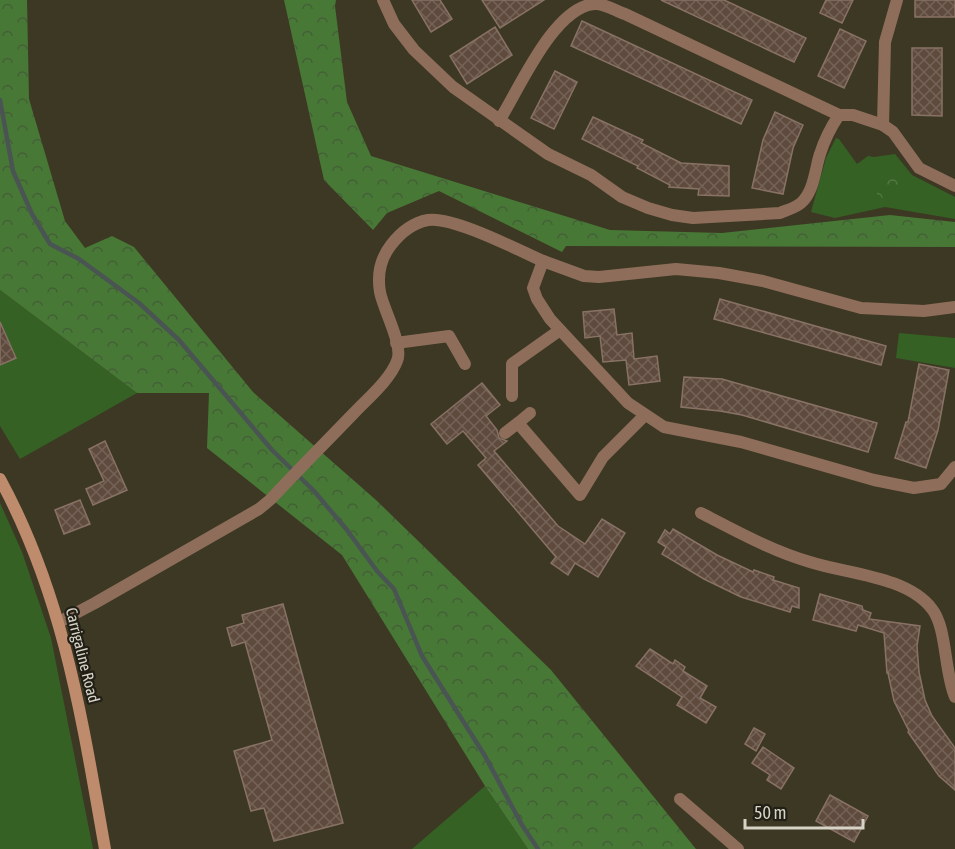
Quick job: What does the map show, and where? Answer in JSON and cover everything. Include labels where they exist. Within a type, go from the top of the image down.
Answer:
[{"type":"main road","name":"Carrigaline Road","points":[[0,478],[32,544],[58,622],[84,725],[105,849]]},
{"type":"street","points":[[383,0],[394,24],[414,50],[453,87],[548,154],[591,175],[622,197],[656,211],[693,218],[780,213],[800,204],[810,190],[820,152],[839,116]]},
{"type":"street","points":[[883,125],[885,42],[897,0]]},
{"type":"street","points":[[499,121],[549,34],[584,4],[604,5],[839,116],[853,115],[883,125],[893,132],[920,168],[955,186]]},
{"type":"street","points":[[58,622],[258,509],[271,499],[380,386],[398,360],[396,343],[380,292],[378,272],[385,253],[399,234],[411,225],[430,219],[452,223],[584,276],[599,277],[676,269],[719,273],[763,281],[861,308],[924,311],[955,307]]},
{"type":"street","points":[[543,261],[533,288],[550,319],[628,403],[664,427],[741,442],[874,480],[914,488],[941,484],[955,466]]},
{"type":"street","points":[[512,396],[512,364],[560,330]]},
{"type":"street","points":[[396,343],[449,336],[465,364]]},
{"type":"street","points":[[505,433],[530,412]]},
{"type":"street","points":[[518,423],[580,495],[603,457],[645,415]]},
{"type":"street","points":[[701,513],[753,540],[809,562],[895,584],[915,594],[932,608],[940,623],[950,686],[955,697]]},
{"type":"street","points":[[681,799],[738,849]]},
{"type":"green space","points":[[0,0],[27,0],[29,99],[65,221],[85,248],[112,236],[134,247],[253,392],[376,500],[551,670],[696,849],[528,849],[485,786],[342,555],[207,448],[209,393],[137,393],[0,290]]},
{"type":"green space","points":[[284,0],[336,0],[347,102],[371,156],[610,230],[722,233],[890,215],[955,222],[955,247],[566,246],[562,252],[439,191],[387,213],[373,230],[324,180]]},
{"type":"green space","points":[[836,138],[857,164],[868,156],[895,154],[912,175],[955,197],[955,219],[885,207],[835,218],[811,212],[826,158]]},
{"type":"green space","points":[[900,169],[908,176],[899,197],[877,198],[877,187],[883,179]]},
{"type":"green space","points":[[0,290],[137,393],[20,459],[0,426]]},
{"type":"green space","points":[[899,333],[955,338],[955,368],[896,358]]},
{"type":"green space","points":[[0,503],[22,552],[51,638],[93,849],[0,849]]},
{"type":"green space","points":[[485,786],[528,849],[412,849]]},
{"type":"building","points":[[412,0],[440,0],[452,19],[431,32]]},
{"type":"building","points":[[482,0],[544,0],[500,28]]},
{"type":"building","points":[[661,0],[724,0],[806,38],[794,62]]},
{"type":"building","points":[[826,0],[853,0],[842,23],[820,13]]},
{"type":"building","points":[[915,0],[955,0],[955,17],[915,17]]},
{"type":"building","points":[[582,21],[752,100],[741,124],[571,46]]},
{"type":"building","points":[[495,27],[512,55],[467,84],[450,56]]},
{"type":"building","points":[[840,29],[866,41],[844,88],[818,76]]},
{"type":"building","points":[[912,48],[942,48],[942,116],[912,115]]},
{"type":"building","points":[[555,71],[577,82],[554,129],[531,118]]},
{"type":"building","points":[[775,112],[803,125],[793,148],[783,194],[752,188],[763,140]]},
{"type":"building","points":[[593,117],[643,140],[641,143],[681,163],[729,166],[729,196],[698,195],[699,189],[669,187],[670,185],[637,168],[638,166],[582,139]]},
{"type":"building","points":[[720,299],[886,346],[881,365],[714,319]]},
{"type":"building","points":[[614,309],[617,335],[632,333],[634,359],[657,356],[660,381],[629,385],[626,360],[603,362],[600,336],[585,338],[583,312]]},
{"type":"building","points":[[0,322],[16,358],[0,365]]},
{"type":"building","points":[[919,364],[949,370],[938,430],[926,468],[895,458],[906,422],[908,422]]},
{"type":"building","points":[[684,377],[722,379],[877,423],[868,452],[742,415],[681,407]]},
{"type":"building","points":[[482,383],[500,405],[486,416],[497,430],[499,438],[507,441],[494,451],[558,526],[585,544],[602,519],[625,533],[598,577],[575,563],[568,575],[551,563],[556,557],[478,465],[486,458],[463,431],[447,444],[431,424]]},
{"type":"building","points":[[105,441],[127,490],[93,505],[86,489],[104,481],[89,449]]},
{"type":"building","points":[[80,500],[90,524],[64,534],[55,510]]},
{"type":"building","points":[[673,529],[717,555],[753,572],[754,570],[774,577],[773,580],[799,588],[799,608],[792,606],[790,612],[741,597],[704,579],[662,554],[666,547],[658,542],[665,530],[670,534]]},
{"type":"building","points":[[820,594],[862,606],[863,610],[871,613],[869,619],[920,626],[917,646],[919,672],[925,700],[932,716],[955,748],[955,790],[939,776],[908,732],[894,701],[887,673],[884,633],[858,625],[856,631],[813,620]]},
{"type":"building","points":[[283,604],[343,823],[274,841],[264,808],[251,811],[234,751],[272,740],[245,642],[232,646],[227,628],[244,623],[242,615]]},
{"type":"building","points":[[650,649],[673,664],[675,660],[685,667],[683,671],[707,686],[700,698],[716,707],[706,723],[677,705],[682,697],[636,666]]},
{"type":"building","points":[[754,728],[765,734],[756,751],[745,744]]},
{"type":"building","points":[[763,747],[794,768],[781,789],[767,780],[770,775],[752,763]]},
{"type":"building","points":[[830,795],[868,816],[854,842],[816,821]]},
{"type":"waterway","points":[[0,100],[13,171],[32,214],[50,244],[79,259],[139,303],[179,340],[272,450],[314,491],[347,530],[377,571],[394,589],[422,656],[485,756],[522,825],[538,849]]}]
